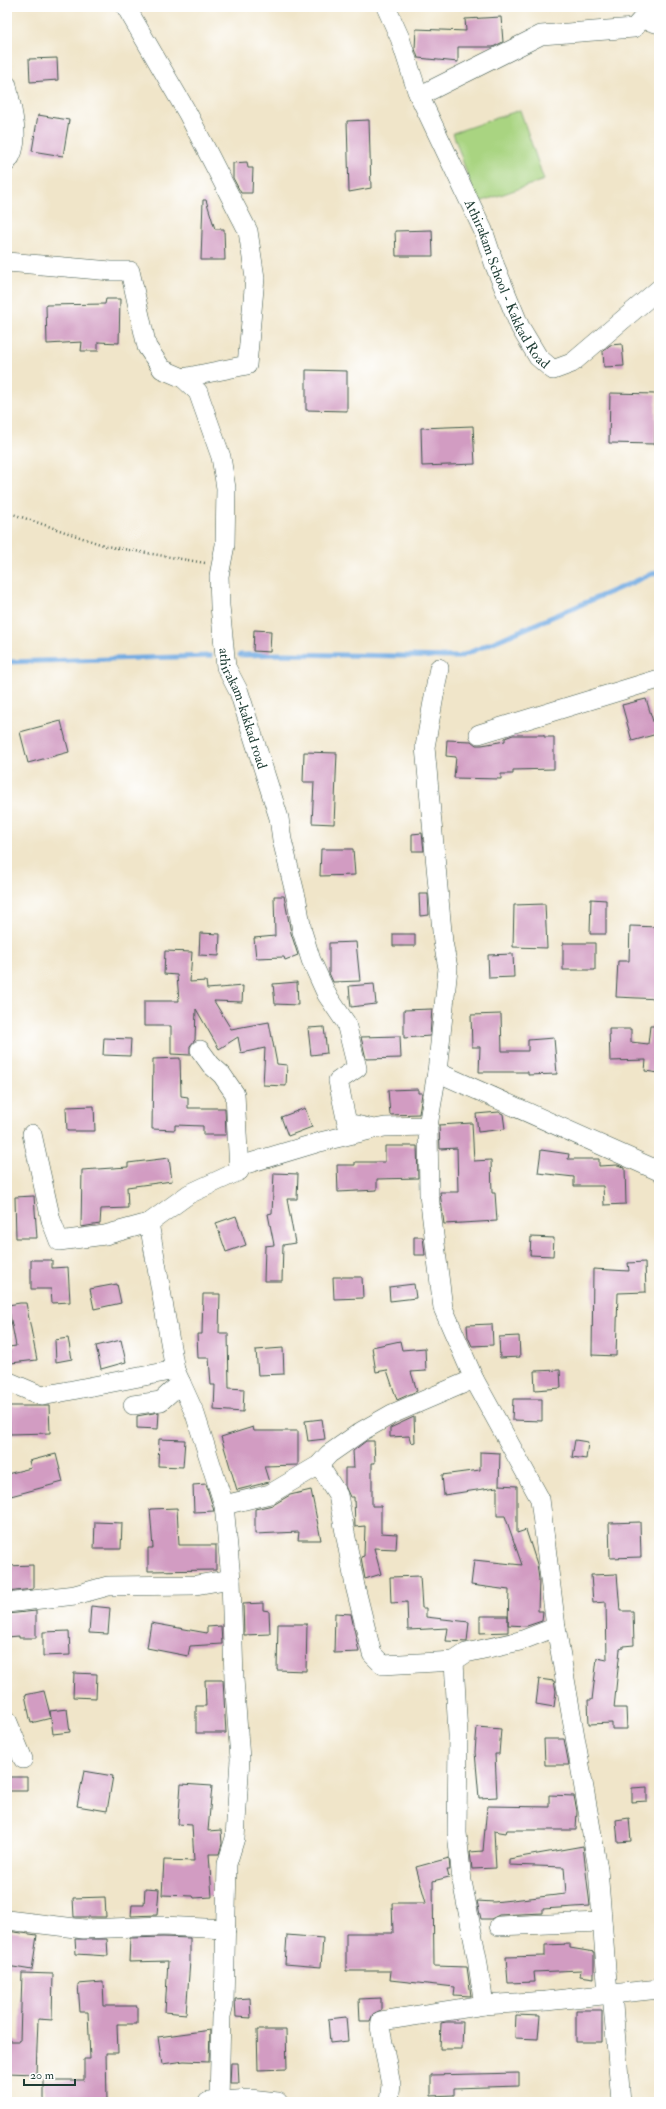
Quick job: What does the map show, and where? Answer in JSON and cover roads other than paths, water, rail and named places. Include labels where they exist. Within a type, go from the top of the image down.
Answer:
[{"type":"street","points":[[126,7],[188,114],[248,231],[255,278],[247,365],[184,378]]},
{"type":"street","points":[[386,7],[400,38],[419,96],[541,36],[634,28],[649,17]]},
{"type":"street","points":[[7,85],[17,141],[11,157],[7,162]]},
{"type":"street","name":"Athirakam School - Kakkad Road","points":[[419,96],[483,230],[495,266],[520,327],[538,357],[553,370],[572,363],[659,289]]},
{"type":"street","name":"athirakam-kakkad road","points":[[7,262],[111,271],[130,271],[147,347],[162,369],[184,378],[198,392],[221,457],[226,488],[225,545],[219,576],[220,606],[226,667],[238,692],[279,818],[282,840],[298,901],[302,931],[311,960],[327,995],[346,1023],[357,1068],[338,1082],[341,1102],[347,1123],[374,1129],[384,1127],[428,1126]]},
{"type":"street","points":[[439,668],[425,747],[443,942],[448,968],[437,1072],[428,1126],[430,1195],[443,1308],[474,1379],[540,1498],[556,1627],[598,1869],[602,1922],[621,2102]]},
{"type":"street","points":[[480,734],[659,679]]},
{"type":"street","points":[[200,1050],[211,1065],[222,1075],[235,1094],[239,1171]]},
{"type":"street","points":[[437,1072],[659,1171]]},
{"type":"street","points":[[32,1134],[51,1220],[59,1241],[105,1235],[150,1223],[188,1194],[239,1171],[243,1165],[320,1142],[374,1129]]},
{"type":"street","points":[[150,1223],[178,1377],[195,1414],[224,1505],[231,1579],[234,1679],[240,1759],[235,1838],[227,1864],[224,2004],[221,2016],[213,2102],[250,2099],[278,2102]]},
{"type":"street","points":[[7,1381],[42,1396],[178,1377]]},
{"type":"street","points":[[134,1405],[161,1401],[178,1377]]},
{"type":"street","points":[[224,1505],[270,1494],[319,1464],[329,1454],[362,1431],[392,1414],[474,1379]]},
{"type":"street","points":[[319,1464],[338,1495],[355,1586],[372,1654],[383,1665],[454,1661],[466,1653],[520,1641],[556,1627]]},
{"type":"street","points":[[7,1603],[74,1595],[108,1586],[196,1585],[231,1579]]},
{"type":"street","points":[[454,1661],[458,1735],[457,1833],[462,1881],[477,1958],[484,2005]]},
{"type":"street","points":[[7,1720],[23,1758]]},
{"type":"street","points":[[7,1920],[84,1929],[163,1926],[226,1929]]},
{"type":"street","points":[[499,1926],[602,1922]]},
{"type":"street","points":[[389,2102],[391,2085],[380,2027],[381,2021],[484,2005],[546,2001],[659,1989]]},
{"type":"waterway","points":[[240,655],[287,654],[459,657],[659,571]]},
{"type":"waterway","points":[[7,662],[210,656]]}]
